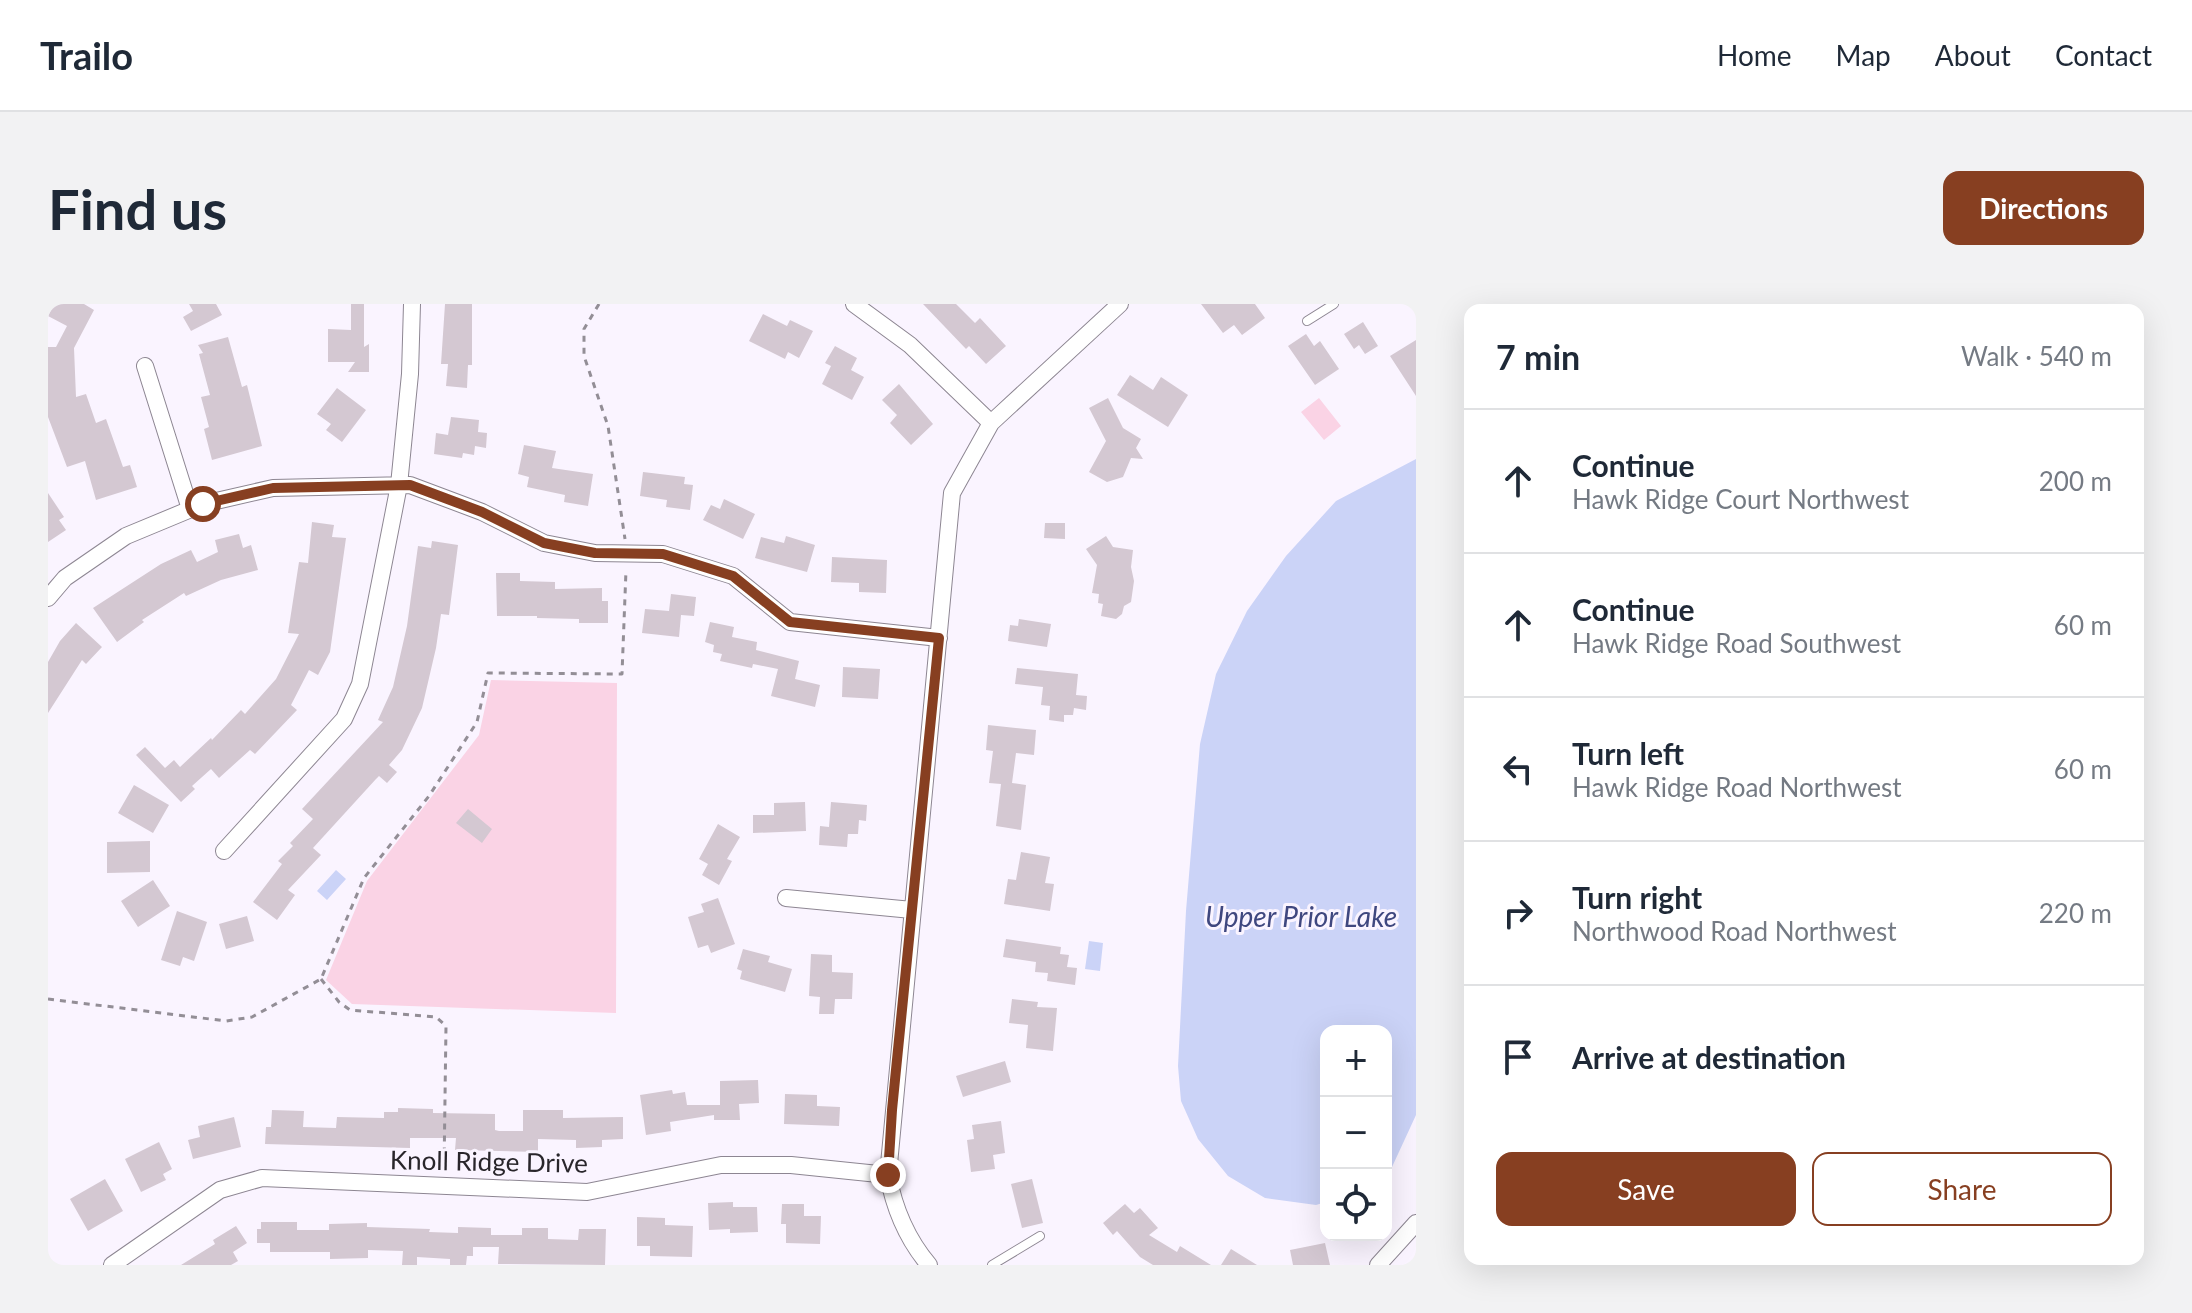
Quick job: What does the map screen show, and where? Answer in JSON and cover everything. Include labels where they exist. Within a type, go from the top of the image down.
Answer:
[{"type":"street","points":[[224,851],[344,719],[360,684],[399,485],[410,374],[412,304]]},
{"type":"street","points":[[854,304],[910,345],[991,423]]},
{"type":"street","points":[[929,1265],[893,1205],[888,1175],[952,493],[991,423],[1120,304]]},
{"type":"street","points":[[145,366],[190,509]]},
{"type":"street","points":[[48,598],[65,578],[126,536],[190,509],[273,488],[410,485],[482,512],[544,543],[595,553],[663,554],[733,576],[790,622],[939,638]]},
{"type":"street","points":[[786,898],[912,910]]},
{"type":"street","name":"Knoll Ridge Drive","points":[[112,1265],[220,1190],[262,1178],[587,1192],[721,1165],[791,1165],[888,1175]]},
{"type":"street","points":[[1378,1265],[1416,1223]]},
{"type":"lane","points":[[1307,321],[1334,304]]},
{"type":"lane","points":[[992,1265],[1040,1236]]},
{"type":"path","points":[[48,999],[226,1021],[252,1017],[321,979],[364,878],[429,796],[477,722],[488,673],[622,674],[627,553],[608,426],[584,356],[584,329],[599,304]]},
{"type":"path","points":[[321,979],[339,1002],[350,1010],[436,1017],[446,1026],[444,1186]]},
{"type":"shaded area","points":[[1319,398],[1341,426],[1324,440],[1301,412]]},
{"type":"shaded area","points":[[491,680],[617,683],[616,1013],[352,1004],[326,980],[367,881],[479,735]]},
{"type":"water","name":"Upper Prior Lake","points":[[1416,459],[1416,1115],[1392,1167],[1392,1025],[1320,1025],[1320,1204],[1316,1205],[1265,1198],[1228,1176],[1198,1139],[1181,1101],[1178,1066],[1186,911],[1200,744],[1216,674],[1247,611],[1286,556],[1336,501]]},
{"type":"water","points":[[336,870],[346,879],[327,900],[317,891]]},
{"type":"water","points":[[1089,941],[1103,943],[1100,971],[1085,969]]},
{"type":"building","points":[[54,304],[84,304],[94,310],[74,348],[76,397],[86,394],[96,423],[106,419],[123,467],[130,465],[137,487],[96,500],[85,461],[67,467],[48,417],[48,347],[56,347],[67,326],[48,316]]},
{"type":"building","points":[[189,304],[216,304],[222,315],[191,331],[183,317],[193,311]]},
{"type":"building","points":[[351,304],[364,304],[364,347],[369,344],[369,372],[348,372],[355,362],[328,362],[328,329],[351,330]]},
{"type":"building","points":[[445,304],[472,304],[472,365],[468,365],[467,388],[446,386],[448,364],[441,364]]},
{"type":"building","points":[[923,304],[956,304],[975,323],[980,318],[1006,346],[986,364],[969,346],[966,349]]},
{"type":"building","points":[[1201,304],[1255,304],[1265,318],[1242,335],[1234,325],[1223,333]]},
{"type":"building","points":[[763,314],[787,326],[790,320],[813,331],[799,358],[788,352],[785,359],[749,341]]},
{"type":"building","points":[[1363,322],[1378,346],[1365,354],[1359,345],[1354,349],[1344,334]]},
{"type":"building","points":[[1306,334],[1314,346],[1320,341],[1339,369],[1315,385],[1288,346]]},
{"type":"building","points":[[228,337],[242,387],[247,385],[262,446],[212,460],[204,429],[209,427],[201,397],[210,395],[199,354],[203,353],[198,345]]},
{"type":"building","points":[[1416,340],[1416,396],[1390,356]]},
{"type":"building","points":[[835,346],[857,358],[851,370],[864,377],[852,400],[822,384],[831,366],[825,363]]},
{"type":"building","points":[[1130,375],[1153,390],[1161,377],[1188,395],[1168,427],[1117,395]]},
{"type":"building","points":[[899,384],[933,424],[911,445],[890,423],[897,415],[882,400]]},
{"type":"building","points":[[337,388],[366,410],[342,442],[326,430],[331,424],[317,414]]},
{"type":"building","points":[[1108,398],[1123,428],[1141,439],[1136,448],[1143,459],[1131,458],[1123,477],[1107,482],[1089,472],[1106,441],[1089,408]]},
{"type":"building","points":[[451,417],[479,420],[478,432],[487,433],[486,448],[475,446],[474,455],[463,453],[462,458],[434,454],[436,433],[448,435]]},
{"type":"building","points":[[524,445],[556,451],[552,468],[593,474],[588,506],[564,502],[565,495],[527,487],[529,477],[518,474]]},
{"type":"building","points":[[643,472],[685,477],[684,484],[693,485],[690,510],[666,507],[667,500],[640,496]]},
{"type":"building","points":[[48,493],[64,517],[59,520],[66,530],[48,542]]},
{"type":"building","points":[[724,499],[755,514],[743,539],[703,520],[711,505],[720,509]]},
{"type":"building","points":[[312,522],[334,525],[332,537],[346,538],[330,652],[318,675],[309,670],[291,705],[297,710],[255,754],[250,750],[219,778],[211,769],[192,786],[195,789],[181,802],[136,755],[145,747],[165,768],[174,760],[180,767],[241,710],[245,714],[276,679],[299,634],[288,633],[299,562],[308,563]]},
{"type":"building","points":[[1045,523],[1065,523],[1065,539],[1044,538]]},
{"type":"building","points":[[239,534],[243,548],[251,545],[258,570],[221,580],[186,596],[184,593],[142,620],[144,622],[117,642],[93,608],[161,564],[191,550],[197,562],[218,552],[215,540]]},
{"type":"building","points":[[786,536],[815,545],[807,572],[755,558],[761,537],[784,543]]},
{"type":"building","points":[[1106,536],[1113,547],[1133,550],[1131,602],[1124,606],[1122,614],[1116,619],[1101,616],[1103,604],[1098,603],[1099,594],[1092,593],[1097,565],[1086,549]]},
{"type":"building","points":[[432,541],[458,545],[449,615],[441,614],[422,708],[402,750],[389,765],[397,772],[387,783],[379,776],[313,848],[321,855],[288,890],[295,895],[277,920],[253,902],[282,864],[278,861],[293,846],[290,843],[313,819],[302,809],[383,722],[378,720],[393,687],[407,626],[418,546],[431,548]]},
{"type":"building","points":[[832,557],[887,560],[886,593],[859,592],[859,583],[831,582]]},
{"type":"building","points":[[496,573],[520,573],[520,581],[555,582],[555,589],[602,588],[602,601],[608,601],[608,623],[579,623],[579,619],[537,616],[497,616]]},
{"type":"building","points":[[671,594],[696,597],[694,616],[681,615],[679,637],[642,633],[645,609],[669,611]]},
{"type":"building","points":[[1019,619],[1051,624],[1047,647],[1008,641],[1010,625],[1018,626]]},
{"type":"building","points":[[710,622],[734,627],[732,637],[757,642],[756,650],[799,661],[795,679],[820,685],[815,707],[771,696],[778,669],[753,664],[752,668],[720,661],[722,654],[713,652],[714,645],[705,642]]},
{"type":"building","points":[[76,623],[102,647],[86,664],[82,660],[48,713],[48,662],[60,641]]},
{"type":"building","points":[[843,667],[880,669],[878,699],[842,697]]},
{"type":"building","points":[[1017,668],[1078,674],[1076,695],[1087,696],[1086,710],[1074,708],[1073,715],[1064,715],[1064,722],[1049,720],[1050,706],[1041,705],[1043,687],[1015,684]]},
{"type":"building","points":[[988,725],[1036,730],[1034,755],[1016,753],[1012,783],[1026,785],[1021,830],[996,826],[1001,784],[989,783],[993,751],[986,750]]},
{"type":"building","points":[[134,785],[169,805],[153,833],[118,813]]},
{"type":"building","points":[[805,802],[806,831],[753,833],[753,815],[774,815],[774,803]]},
{"type":"building","points":[[831,802],[867,805],[866,821],[859,820],[858,834],[848,834],[847,847],[819,845],[820,826],[829,827]]},
{"type":"building","points":[[468,809],[492,829],[482,843],[456,823]]},
{"type":"building","points":[[718,824],[740,837],[727,859],[732,861],[719,885],[702,875],[708,864],[699,859]]},
{"type":"building","points":[[150,841],[150,872],[107,873],[107,842]]},
{"type":"building","points":[[1021,852],[1050,857],[1045,883],[1054,884],[1050,911],[1004,904],[1008,879],[1016,880]]},
{"type":"building","points":[[153,880],[170,906],[138,927],[121,901]]},
{"type":"building","points":[[718,898],[735,944],[711,953],[708,945],[698,948],[688,917],[704,912],[701,904]]},
{"type":"building","points":[[177,911],[207,922],[194,961],[183,957],[180,966],[161,960]]},
{"type":"building","points":[[247,916],[254,941],[226,949],[219,924]]},
{"type":"building","points":[[1006,939],[1061,947],[1060,954],[1069,955],[1067,967],[1077,968],[1075,985],[1047,981],[1048,973],[1035,972],[1036,962],[1003,957]]},
{"type":"building","points":[[743,949],[770,956],[768,962],[792,969],[785,992],[740,979],[742,971],[737,969]]},
{"type":"building","points":[[811,954],[832,955],[832,972],[853,973],[852,999],[835,999],[834,1014],[819,1014],[820,997],[809,996]]},
{"type":"building","points":[[1012,999],[1038,1002],[1037,1007],[1057,1008],[1053,1051],[1026,1048],[1028,1025],[1009,1023]]},
{"type":"building","points":[[1005,1061],[1011,1082],[963,1097],[956,1076]]},
{"type":"building","points":[[758,1080],[759,1103],[739,1104],[740,1120],[714,1120],[714,1115],[670,1122],[671,1131],[646,1135],[640,1095],[672,1090],[673,1094],[685,1092],[687,1105],[720,1105],[720,1081]]},
{"type":"building","points":[[785,1094],[817,1095],[817,1106],[840,1107],[839,1126],[784,1124]]},
{"type":"building","points":[[398,1108],[433,1109],[433,1113],[495,1114],[495,1130],[499,1131],[523,1131],[523,1110],[563,1110],[563,1118],[623,1117],[623,1139],[602,1140],[602,1147],[576,1148],[576,1140],[538,1139],[538,1152],[455,1150],[456,1138],[410,1138],[410,1148],[265,1144],[266,1127],[271,1127],[272,1110],[304,1111],[303,1127],[336,1128],[337,1117],[384,1118],[384,1112],[398,1112]]},
{"type":"building","points":[[234,1117],[241,1147],[193,1159],[188,1140],[200,1137],[198,1126]]},
{"type":"building","points":[[1001,1121],[1005,1153],[993,1155],[995,1169],[971,1172],[967,1140],[974,1139],[972,1125]]},
{"type":"building","points":[[159,1142],[172,1169],[163,1174],[166,1180],[141,1192],[125,1159]]},
{"type":"building","points":[[105,1179],[123,1211],[88,1231],[70,1199]]},
{"type":"building","points":[[1032,1179],[1043,1223],[1022,1228],[1011,1184]]},
{"type":"building","points":[[733,1202],[733,1207],[757,1207],[758,1232],[709,1230],[708,1203]]},
{"type":"building","points":[[782,1204],[804,1204],[804,1216],[821,1216],[820,1244],[786,1243],[786,1224],[781,1224]]},
{"type":"building","points":[[1125,1204],[1134,1213],[1140,1208],[1158,1228],[1149,1235],[1177,1252],[1180,1246],[1211,1265],[1153,1265],[1140,1257],[1117,1231],[1113,1235],[1103,1223]]},
{"type":"building","points":[[637,1217],[665,1218],[665,1225],[693,1226],[692,1257],[650,1256],[650,1246],[637,1246]]},
{"type":"building","points":[[261,1222],[297,1222],[297,1230],[329,1230],[329,1224],[367,1223],[367,1227],[430,1229],[429,1232],[458,1233],[458,1227],[491,1228],[491,1235],[522,1235],[522,1228],[548,1228],[548,1239],[578,1240],[579,1229],[606,1229],[605,1265],[498,1264],[499,1247],[473,1247],[473,1256],[467,1256],[466,1265],[450,1265],[450,1259],[417,1257],[417,1265],[402,1265],[403,1251],[368,1250],[368,1258],[330,1259],[330,1252],[270,1252],[270,1243],[257,1243],[257,1229],[261,1229]]},
{"type":"building","points":[[236,1226],[247,1243],[233,1252],[238,1261],[231,1265],[181,1265],[215,1244],[213,1240]]},
{"type":"building","points":[[1325,1243],[1330,1265],[1293,1265],[1290,1250]]},
{"type":"building","points":[[1231,1249],[1257,1265],[1221,1265]]},
{"type":"route","points":[[203,504],[273,488],[410,485],[482,512],[544,543],[595,553],[663,554],[733,576],[790,622],[939,638],[888,1175]]}]
